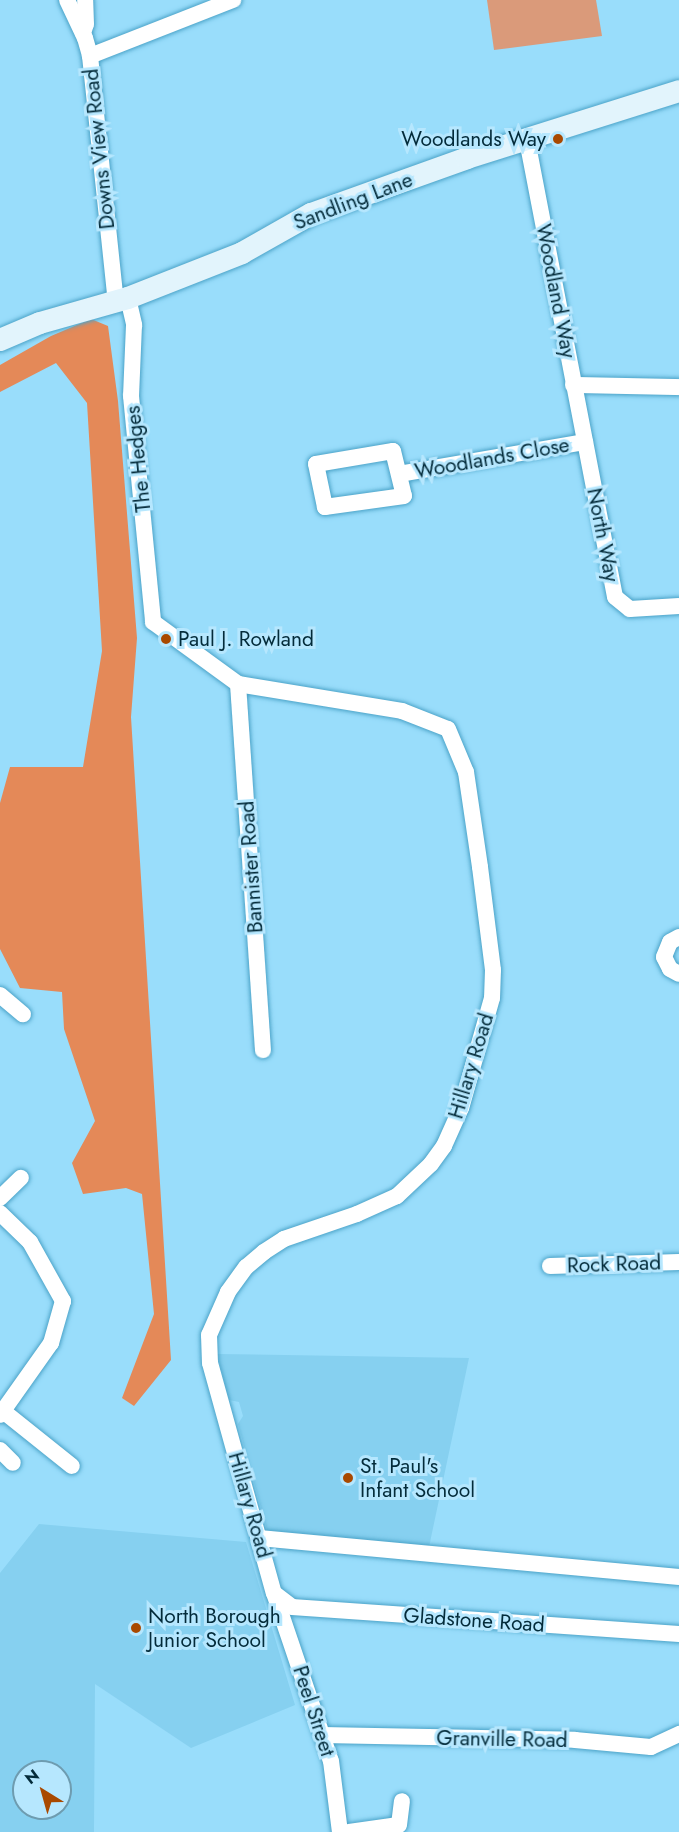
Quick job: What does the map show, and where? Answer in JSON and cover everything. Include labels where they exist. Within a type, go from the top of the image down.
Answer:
[{"type":"street","name":"Downs View Road","points":[[67,0],[83,33],[90,56],[122,300]]},
{"type":"street","points":[[83,33],[86,24],[85,0]]},
{"type":"street","points":[[90,56],[232,0]]},
{"type":"street","name":"Sandling Lane","points":[[2,334],[122,300],[247,252],[311,214],[467,158],[679,91]]},
{"type":"street","name":"Woodland Way","points":[[527,140],[585,442]]},
{"type":"street","name":"The Hedges","points":[[122,300],[134,325],[131,396],[153,622]]},
{"type":"street","points":[[573,385],[679,387]]},
{"type":"street","name":"Woodlands Close","points":[[399,474],[585,442]]},
{"type":"street","name":"North Way","points":[[585,442],[615,597],[630,609],[679,606]]},
{"type":"street","name":"Woodlands Close","points":[[393,452],[399,474],[404,496],[325,507],[316,464],[393,452]]},
{"type":"street","name":"Hillary Road","points":[[153,622],[238,684],[402,711],[448,729],[466,772],[493,970],[492,998],[461,1108],[452,1131],[431,1164],[397,1196],[357,1214],[284,1239],[264,1252],[246,1267],[217,1312],[209,1335],[210,1363],[274,1593]]},
{"type":"street","name":"Bannister Road","points":[[238,684],[263,1050]]},
{"type":"street","points":[[679,937],[670,942],[664,957],[670,969],[679,974]]},
{"type":"street","points":[[2,1003],[23,1014]]},
{"type":"street","points":[[0,1198],[21,1178]]},
{"type":"street","points":[[0,1213],[30,1242],[63,1300],[51,1343],[1,1413],[72,1466]]},
{"type":"street","name":"Rock Road","points":[[550,1266],[679,1262]]},
{"type":"street","points":[[0,1450],[13,1463]]},
{"type":"street","points":[[259,1538],[679,1577]]},
{"type":"street","name":"Gladstone Road","points":[[274,1593],[292,1606],[679,1634]]},
{"type":"street","name":"Peel Street","points":[[274,1593],[332,1767],[340,1832]]},
{"type":"street","name":"Granville Road","points":[[322,1735],[575,1740],[651,1746],[679,1734]]},
{"type":"street","points":[[349,1832],[399,1825],[402,1801]]},
{"type":"shaded area","points":[[487,0],[596,0],[602,36],[494,50]]},
{"type":"shaded area","points":[[91,319],[108,326],[118,401],[137,638],[131,717],[171,1360],[134,1406],[122,1398],[154,1314],[142,1194],[126,1188],[83,1194],[72,1163],[95,1121],[64,1029],[62,992],[20,988],[0,949],[0,803],[10,767],[83,767],[102,651],[87,403],[56,363],[0,392],[0,365],[51,336]]},
{"type":"shaded area","name":"St. Paul's Infant School","points":[[217,1354],[469,1358],[429,1547],[268,1533],[238,1424],[243,1416],[239,1402],[229,1400]]},
{"type":"shaded area","name":"North Borough Junior School","points":[[39,1524],[246,1542],[295,1705],[191,1748],[95,1684],[94,1832],[0,1832],[0,1573]]},
{"type":"place","name":"Woodlands Way","points":[[558,139]]},
{"type":"place","name":"Paul J. Rowland","points":[[166,639]]},
{"type":"place","name":"St. Paul's Infant School","points":[[348,1478]]},
{"type":"place","name":"North Borough Junior School","points":[[136,1628]]}]
